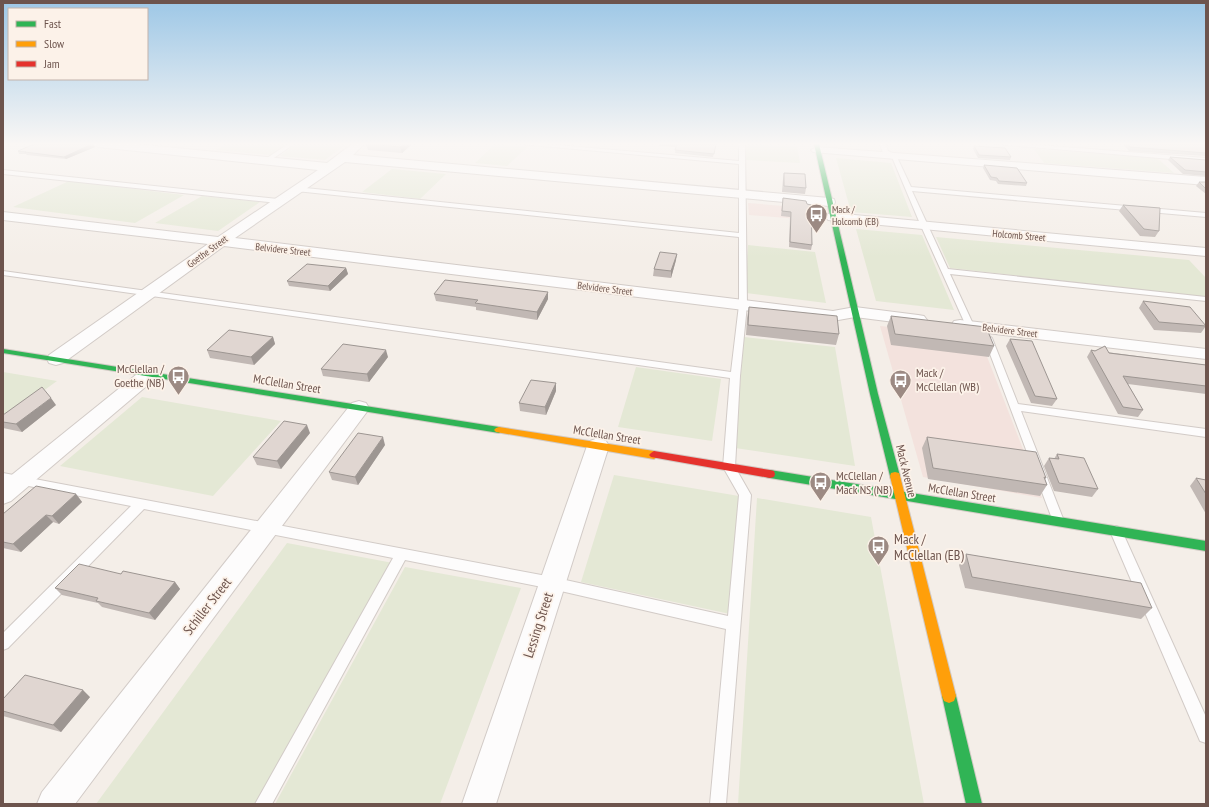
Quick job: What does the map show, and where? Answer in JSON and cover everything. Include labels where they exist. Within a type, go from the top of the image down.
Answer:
[{"type":"street","name":"Goethe Street","points":[[56,359],[307,182]]},
{"type":"street","points":[[606,182],[829,202]]},
{"type":"street","name":"Mack Avenue","points":[[824,182],[974,804]]},
{"type":"street","name":"Belvidere Street","points":[[3,216],[833,316],[855,312],[1206,354]]},
{"type":"street","name":"Holcomb Street","points":[[833,217],[1206,252]]},
{"type":"street","name":"McClellan Street","points":[[3,351],[729,467],[1206,546]]},
{"type":"street","points":[[3,496],[12,478],[149,374]]},
{"type":"street","name":"Schiller Street","points":[[54,804],[359,408]]},
{"type":"street","name":"Lessing Street","points":[[479,804],[598,446]]},
{"type":"lane","points":[[95,182],[278,201]]},
{"type":"lane","points":[[718,804],[745,495],[729,467],[735,376],[743,305],[743,182]]},
{"type":"lane","points":[[905,182],[945,271],[976,326],[1014,407],[1058,521]]},
{"type":"lane","points":[[908,188],[1206,215]]},
{"type":"lane","points":[[296,189],[742,235]]},
{"type":"lane","points":[[945,271],[1206,299]]},
{"type":"lane","points":[[3,273],[735,376]]},
{"type":"lane","points":[[1014,407],[1206,433]]},
{"type":"lane","points":[[12,478],[552,583],[734,624]]},
{"type":"lane","points":[[3,643],[141,504]]},
{"type":"lane","points":[[1116,531],[1202,718],[1206,735]]},
{"type":"lane","points":[[263,804],[402,554]]},
{"type":"shaded area","points":[[748,203],[808,208],[811,220],[749,215]]},
{"type":"shaded area","points":[[880,326],[979,336],[1042,498],[923,477]]},
{"type":"green space","points":[[68,182],[184,195],[135,223],[13,207]]},
{"type":"green space","points":[[375,182],[438,182],[420,199],[362,192]]},
{"type":"green space","points":[[843,182],[898,182],[912,217],[851,212]]},
{"type":"green space","points":[[202,196],[260,202],[218,231],[155,223]]},
{"type":"green space","points":[[856,229],[922,235],[954,310],[876,301]]},
{"type":"green space","points":[[936,237],[1189,260],[1206,278],[1206,297],[950,268]]},
{"type":"green space","points":[[748,245],[815,252],[826,303],[746,293]]},
{"type":"green space","points":[[744,337],[835,347],[855,466],[735,448]]},
{"type":"green space","points":[[636,367],[721,379],[712,441],[618,427]]},
{"type":"green space","points":[[3,372],[57,381],[3,420]]},
{"type":"green space","points":[[142,397],[281,421],[213,496],[60,466]]},
{"type":"green space","points":[[614,475],[739,496],[730,614],[581,582]]},
{"type":"green space","points":[[757,498],[871,517],[924,804],[738,804]]},
{"type":"green space","points":[[287,543],[393,563],[257,804],[96,804]]},
{"type":"green space","points":[[405,567],[521,588],[440,804],[275,804]]},
{"type":"building","points":[[784,182],[806,182],[806,188],[784,186]]},
{"type":"building","points":[[1008,182],[1026,182],[1027,183]]},
{"type":"building","points":[[1199,182],[1206,182],[1206,189]]},
{"type":"building","points":[[783,198],[806,201],[807,204],[811,205],[812,245],[790,242],[791,212],[782,211]]},
{"type":"building","points":[[1123,205],[1160,208],[1159,231],[1144,229]]},
{"type":"building","points":[[660,252],[677,254],[671,271],[654,269]]},
{"type":"building","points":[[307,264],[346,268],[328,286],[287,281]]},
{"type":"building","points":[[445,280],[548,292],[537,312],[475,303],[478,300],[434,294]]},
{"type":"building","points":[[1143,301],[1190,307],[1206,326],[1159,322]]},
{"type":"building","points":[[749,307],[837,316],[839,334],[748,325]]},
{"type":"building","points":[[891,316],[986,327],[994,346],[895,334]]},
{"type":"building","points":[[229,330],[273,337],[251,357],[207,350]]},
{"type":"building","points":[[1010,339],[1032,341],[1057,399],[1035,396]]},
{"type":"building","points":[[343,344],[386,350],[367,374],[321,369]]},
{"type":"building","points":[[1105,346],[1109,353],[1206,365],[1206,386],[1123,376],[1143,410],[1123,407],[1091,350],[1095,351]]},
{"type":"building","points":[[531,380],[556,383],[545,407],[519,403]]},
{"type":"building","points":[[42,387],[51,398],[16,424],[3,422],[3,415]]},
{"type":"building","points":[[284,421],[307,425],[277,461],[253,457]]},
{"type":"building","points":[[358,433],[383,437],[355,477],[329,472]]},
{"type":"building","points":[[927,437],[1036,452],[1046,478],[1044,477],[1047,485],[933,468]]},
{"type":"building","points":[[1057,454],[1084,458],[1098,489],[1059,483],[1049,458],[1059,459]]},
{"type":"building","points":[[1196,478],[1206,480],[1206,494]]},
{"type":"building","points":[[36,486],[76,494],[52,516],[46,515],[13,544],[3,542],[3,514]]},
{"type":"building","points":[[966,554],[1141,583],[1152,608],[972,577]]},
{"type":"building","points":[[79,564],[121,574],[123,571],[175,582],[149,613],[96,601],[98,598],[55,588]]},
{"type":"building","points":[[25,675],[83,690],[53,725],[3,711],[3,699]]},
{"type":"traffic: fast","points":[[825,182],[874,394],[895,476]]},
{"type":"traffic: fast","points":[[3,351],[499,430]]},
{"type":"traffic: fast","points":[[770,474],[1206,546]]},
{"type":"traffic: fast","points":[[949,696],[974,804]]},
{"type":"traffic: slow","points":[[499,430],[654,455]]},
{"type":"traffic: slow","points":[[895,476],[949,696]]},
{"type":"traffic: jam","points":[[654,455],[770,474]]},
{"type":"place","name":"Mack / Holcomb (EB)","points":[[817,234]]},
{"type":"place","name":"McClellan / Goethe (NB)","points":[[179,396]]},
{"type":"place","name":"Mack / McClellan (WB)","points":[[901,400]]},
{"type":"place","name":"McClellan / Mack NS (NB)","points":[[820,502]]},
{"type":"place","name":"Mack / McClellan (EB)","points":[[879,566]]}]
